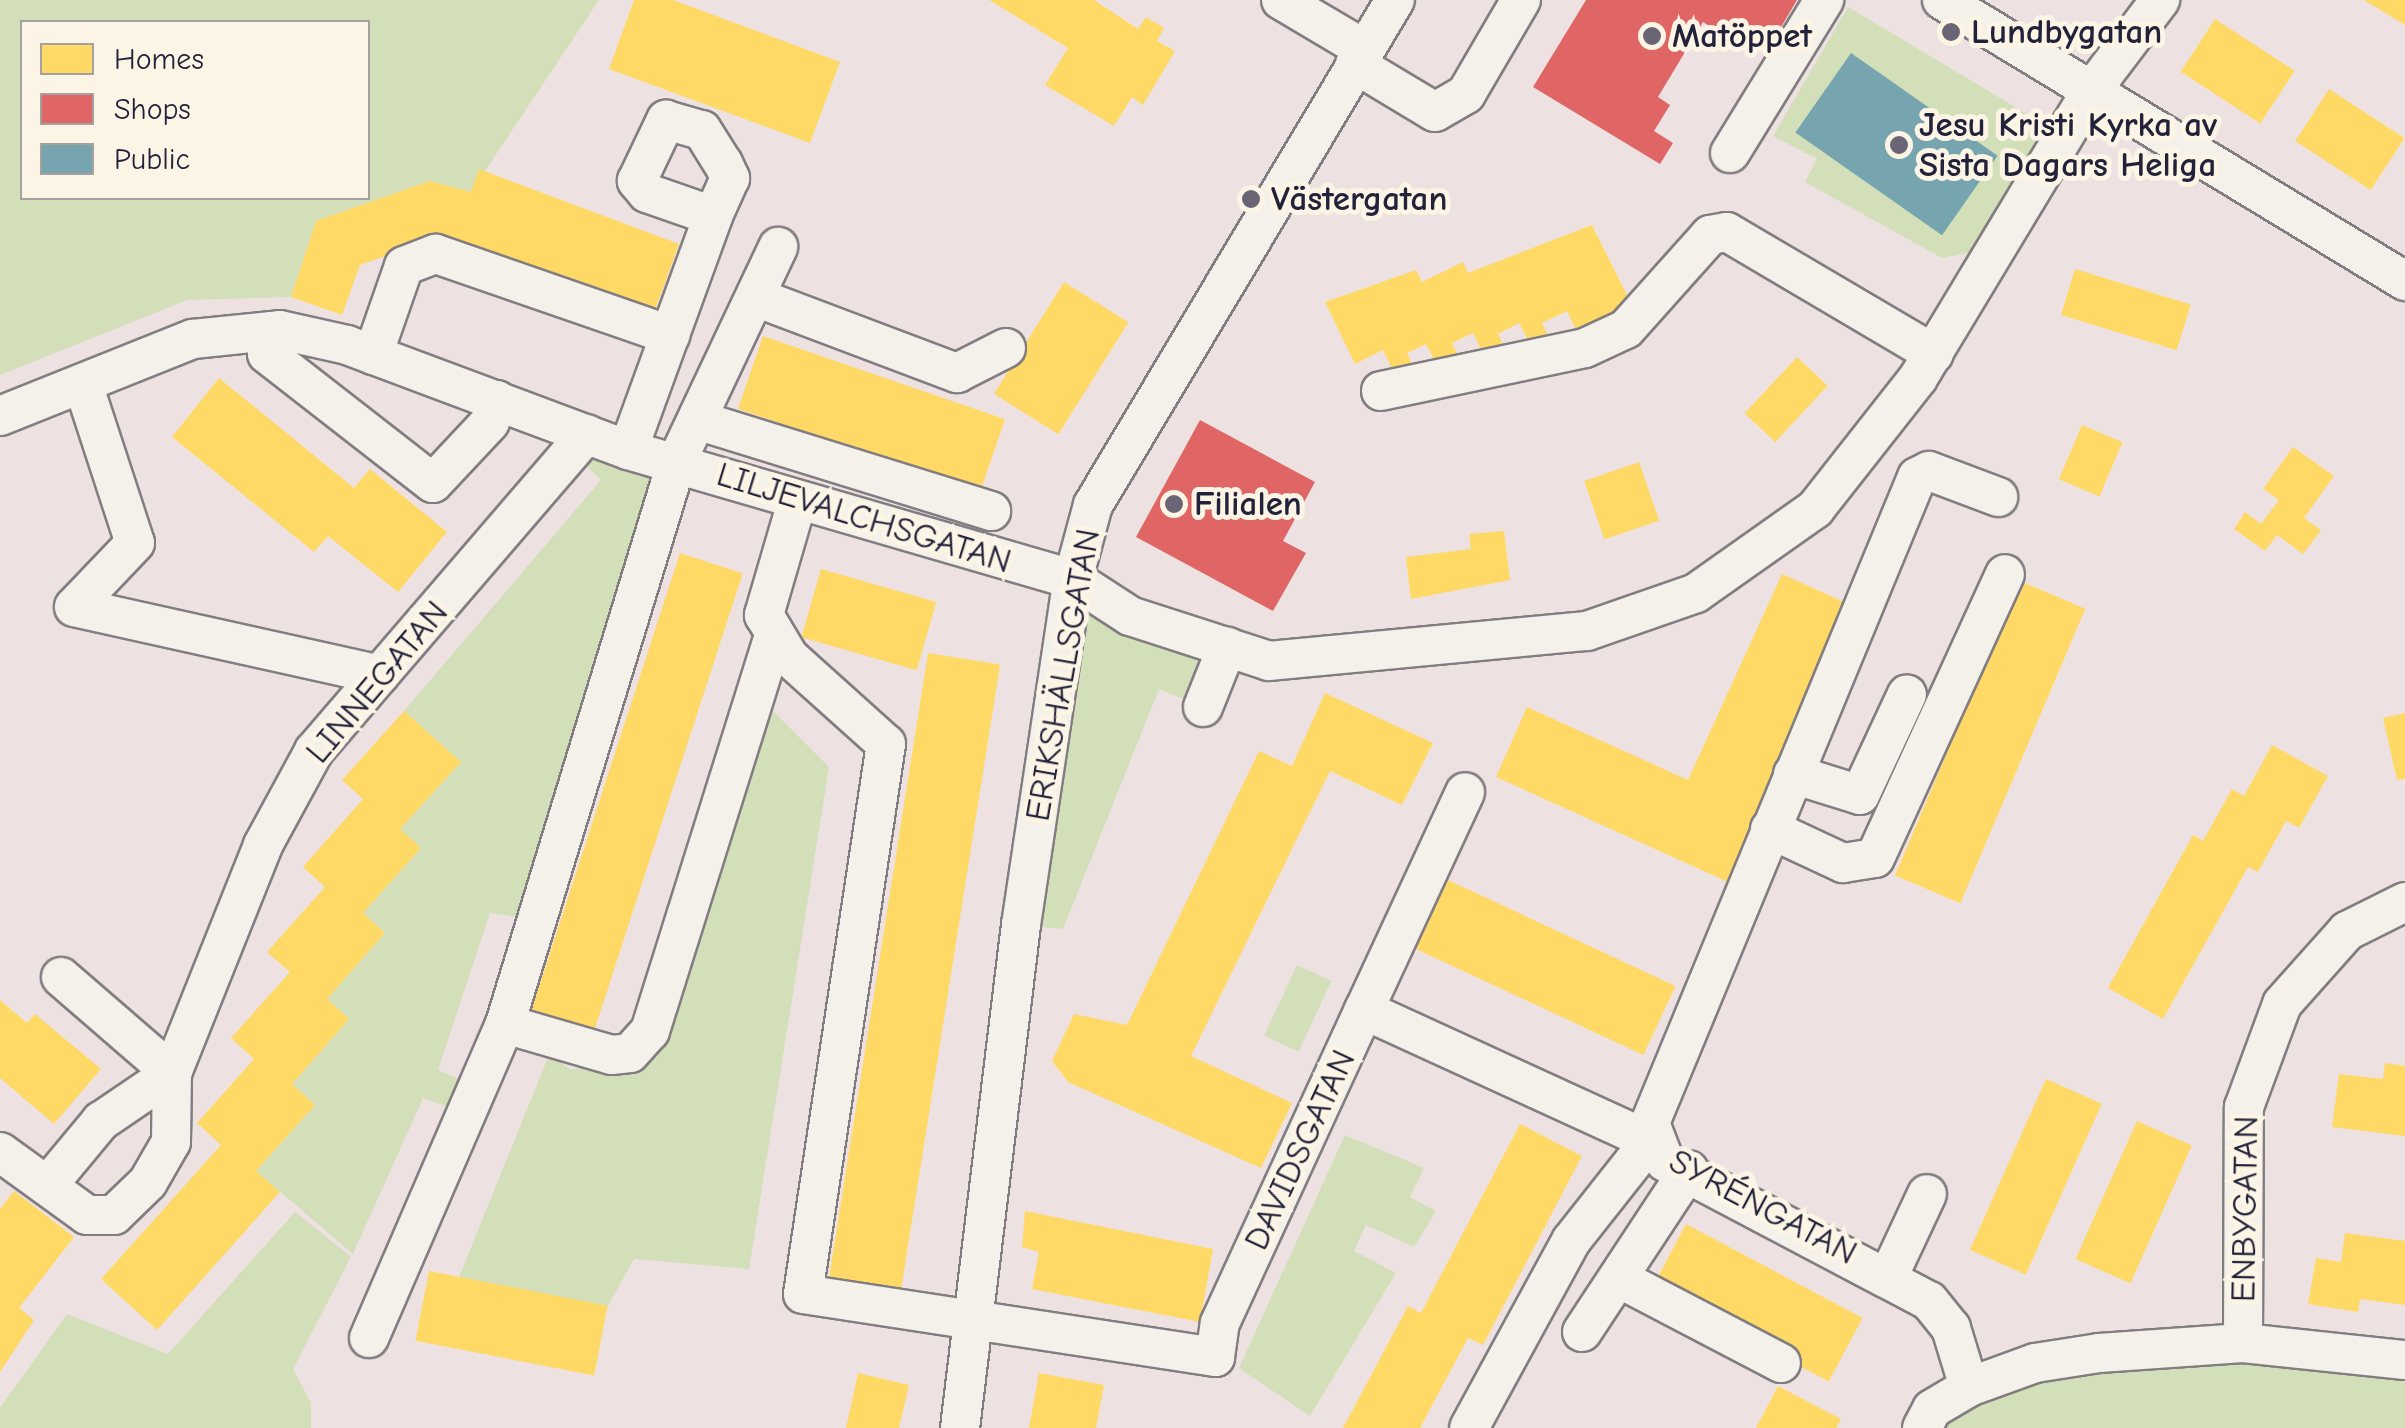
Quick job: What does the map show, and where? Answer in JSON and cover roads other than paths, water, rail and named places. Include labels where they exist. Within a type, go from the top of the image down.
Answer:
[{"type":"street","points":[[1280,0],[1435,112],[1466,94],[1522,0]]},
{"type":"street","name":"ERIKSHÄLLSGATAN","points":[[960,1428],[1073,579],[1093,505],[1394,0]]},
{"type":"street","points":[[1730,153],[1824,0]]},
{"type":"street","points":[[1942,0],[2405,282]]},
{"type":"street","name":"LILJEVALCHSGATAN","points":[[0,416],[193,339],[270,332],[373,355],[628,450],[677,461],[798,502],[1073,579],[1130,616],[1269,660],[1472,648],[1659,610],[1810,514],[1934,354],[2092,90],[2160,0]]},
{"type":"street","points":[[628,450],[713,216]]},
{"type":"street","points":[[1381,391],[1585,348],[1626,329],[1710,234],[1728,232],[1934,354]]},
{"type":"street","points":[[369,1338],[505,1024],[677,461],[758,298],[778,247]]},
{"type":"street","points":[[373,355],[404,266],[436,254],[670,335]]},
{"type":"street","points":[[758,298],[958,373],[1006,348]]},
{"type":"street","points":[[270,332],[268,354],[433,483],[490,422],[497,400]]},
{"type":"street","points":[[83,384],[135,544],[74,606],[380,675]]},
{"type":"street","points":[[698,420],[991,511]]},
{"type":"street","name":"LINNEGATAN","points":[[3,1159],[87,1215],[114,1215],[148,1182],[170,1142],[172,1073],[263,845],[314,751],[587,434]]},
{"type":"street","name":"SYRÉNGATAN","points":[[1968,1388],[1951,1328],[1890,1273],[1689,1170],[1665,1162],[1650,1142],[1664,1082],[1917,477],[1929,471],[1998,496]]},
{"type":"street","points":[[798,502],[764,615],[774,636],[886,744],[803,1294],[973,1322]]},
{"type":"street","points":[[1770,829],[1844,863],[1876,858],[2005,574]]},
{"type":"street","points":[[505,1024],[612,1056],[630,1052],[650,1031],[774,636]]},
{"type":"street","points":[[1203,707],[1227,647]]},
{"type":"street","points":[[1793,774],[1860,795],[1907,694]]},
{"type":"street","points":[[1364,1010],[1465,792]]},
{"type":"street","name":"ENBYGATAN","points":[[2242,1343],[2250,1090],[2282,1004],[2348,931],[2405,902]]},
{"type":"street","points":[[47,1186],[101,1121],[172,1073],[61,977]]},
{"type":"street","name":"DAVIDSGATAN","points":[[973,1322],[1215,1357],[1220,1323],[1364,1010],[1650,1142]]},
{"type":"street","points":[[1468,1428],[1571,1240],[1650,1142]]},
{"type":"street","points":[[1582,1332],[1624,1281],[1689,1170]]},
{"type":"street","points":[[1890,1273],[1927,1194]]},
{"type":"street","points":[[1624,1281],[1781,1363]]},
{"type":"street","points":[[1922,1428],[1932,1409],[1968,1388],[2035,1362],[2242,1343],[2405,1360]]},
{"type":"place","name":"Lundbygatan","points":[[1951,32]]},
{"type":"place","name":"Matöppet","points":[[1652,36]]},
{"type":"place","name":"Jesu Kristi Kyrka av Sista Dagars Heliga","points":[[1899,145]]},
{"type":"place","name":"Västergatan","points":[[1251,199]]},
{"type":"place","name":"Filialen","points":[[1174,504]]}]
